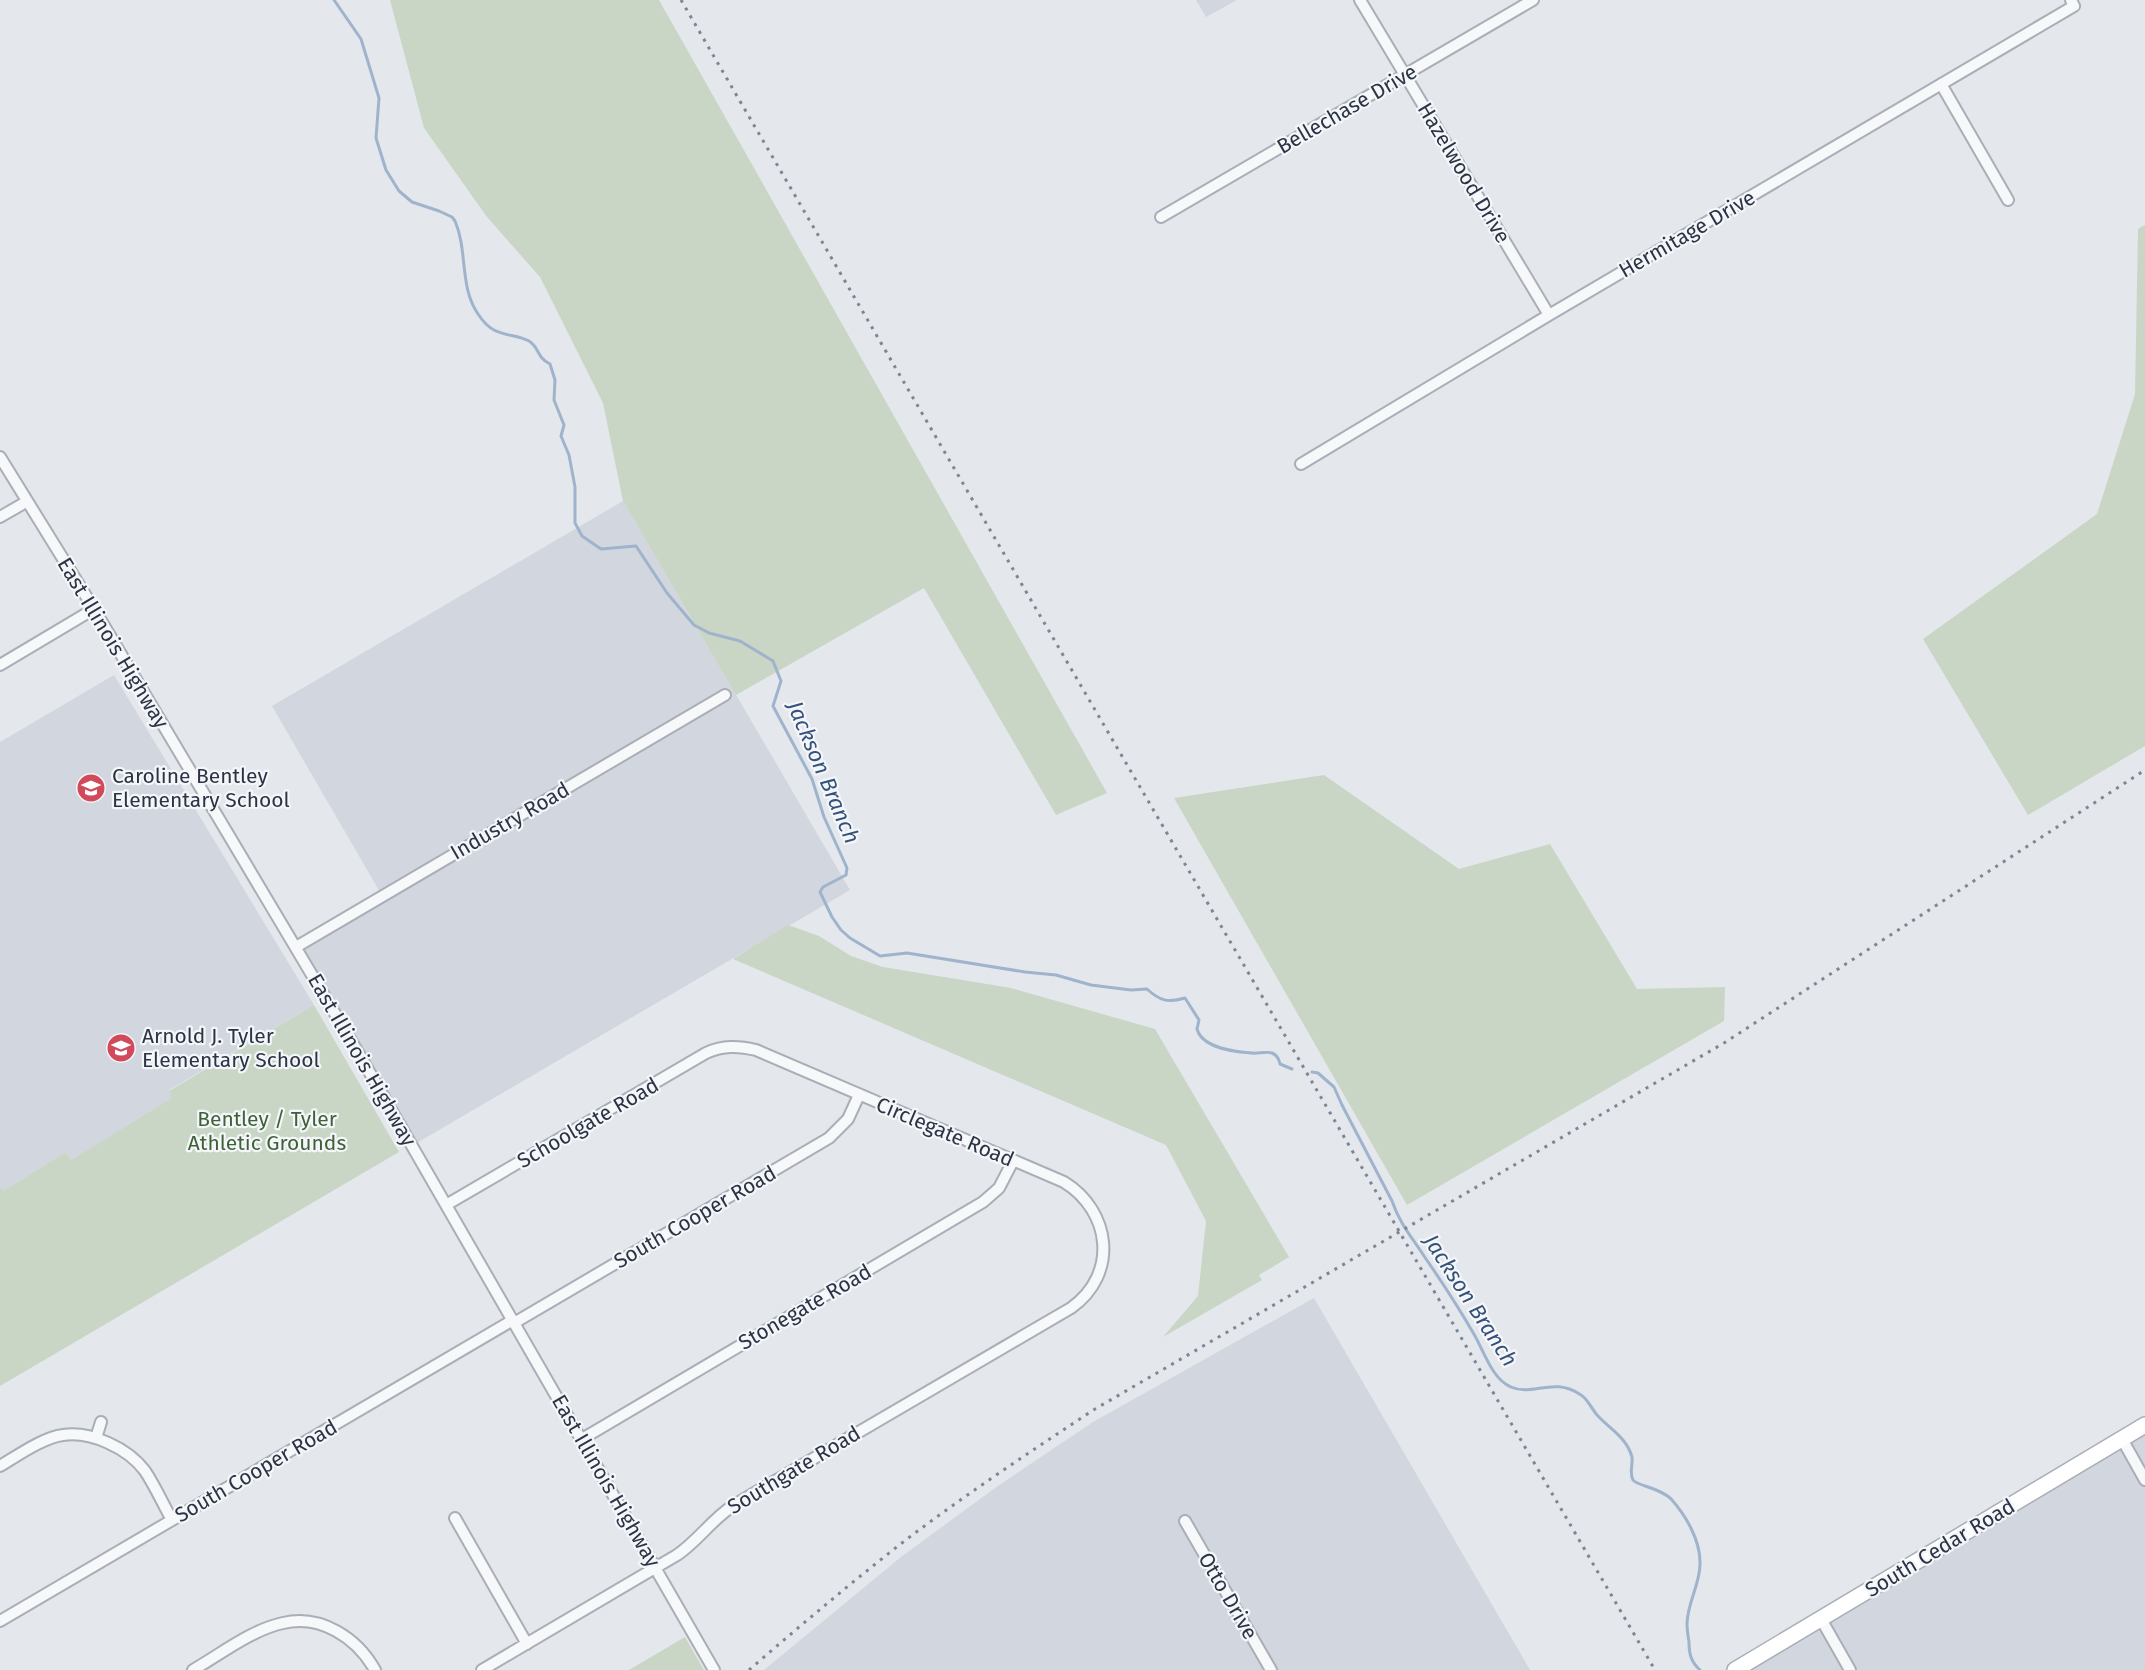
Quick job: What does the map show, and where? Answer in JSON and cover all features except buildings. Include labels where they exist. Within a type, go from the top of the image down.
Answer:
[{"type":"main road","name":"South Cedar Road","points":[[1735,1670],[2145,1425]]},
{"type":"street","name":"Hazelwood Drive","points":[[1360,0],[1549,315]]},
{"type":"street","name":"Bellechase Drive","points":[[1161,217],[1533,0]]},
{"type":"street","name":"Hermitage Drive","points":[[1301,464],[1941,84],[2072,3]]},
{"type":"street","points":[[1941,84],[2008,200]]},
{"type":"street","name":"East Illinois Highway","points":[[0,457],[94,609],[296,947],[582,1438],[714,1670]]},
{"type":"street","points":[[0,517],[26,502]]},
{"type":"street","points":[[0,665],[94,609]]},
{"type":"street","name":"Industry Road","points":[[296,947],[725,695]]},
{"type":"street","name":"Schoolgate Road","points":[[446,1206],[706,1053],[715,1049],[733,1047]]},
{"type":"street","name":"Circlegate Road","points":[[733,1047],[756,1050],[1064,1182],[1086,1199],[1095,1214],[1102,1232],[1104,1246],[1101,1267]]},
{"type":"street","name":"South Cooper Road","points":[[0,1621],[829,1138],[849,1119],[859,1095]]},
{"type":"street","name":"Stonegate Road","points":[[582,1438],[983,1202],[999,1188],[1013,1161]]},
{"type":"street","name":"Southgate Road","points":[[482,1670],[684,1551],[734,1505],[1071,1308],[1089,1291],[1101,1267]]},
{"type":"street","points":[[96,1437],[101,1422]]},
{"type":"street","points":[[0,1466],[33,1446],[63,1435],[96,1437],[124,1450],[144,1470],[172,1520]]},
{"type":"street","points":[[2122,1439],[2145,1480]]},
{"type":"street","points":[[455,1518],[527,1644]]},
{"type":"street","name":"Otto Drive","points":[[1185,1521],[1271,1670]]},
{"type":"street","points":[[1821,1619],[1850,1670]]},
{"type":"street","points":[[193,1670],[261,1631],[284,1623],[304,1621],[340,1632],[358,1646],[375,1670]]},
{"type":"shaded area","points":[[1196,0],[1237,0],[1206,17]]},
{"type":"shaded area","points":[[623,501],[850,890],[415,1144],[300,948],[384,899],[272,706]]},
{"type":"shaded area","name":"Arnold J. Tyler Elementary School","points":[[114,675],[314,1005],[169,1090],[173,1098],[71,1160],[66,1152],[3,1191],[0,1186],[0,742]]},
{"type":"shaded area","points":[[1314,1298],[1530,1670],[764,1670],[901,1557],[995,1488],[1093,1422]]},
{"type":"shaded area","points":[[2145,1433],[2145,1670],[1750,1670]]},
{"type":"green space","points":[[390,0],[659,0],[1107,793],[1056,815],[924,588],[736,695],[623,501],[603,403],[540,277],[487,217],[424,128]]},
{"type":"green space","points":[[2145,225],[2145,746],[2028,815],[1923,639],[2097,514],[2135,394],[2138,229]]},
{"type":"green space","points":[[1324,775],[1459,869],[1550,844],[1637,989],[1725,987],[1724,1021],[1407,1205],[1174,798]]},
{"type":"green space","points":[[788,925],[819,936],[851,956],[883,967],[1011,988],[1155,1029],[1289,1257],[1259,1275],[1262,1280],[1163,1337],[1198,1296],[1206,1221],[1166,1145],[733,959]]},
{"type":"green space","name":"Bentley / Tyler Athletic Grounds","points":[[314,1005],[399,1152],[0,1386],[0,1186],[3,1191],[66,1152],[71,1160],[172,1098],[169,1091]]},
{"type":"green space","points":[[685,1637],[704,1670],[629,1670]]},
{"type":"waterway","name":"Jackson Branch","points":[[334,0],[361,39],[379,98],[376,138],[386,170],[399,191],[412,202],[439,211],[452,217],[455,221],[459,232],[468,292],[483,321],[498,332],[529,341],[542,358],[550,364],[555,380],[554,400],[564,425],[561,436],[569,455],[575,487],[575,523],[582,536],[601,549],[636,546],[667,593],[694,625],[709,633],[740,641],[773,661],[781,681],[773,706],[812,779],[824,817],[847,868],[846,875],[823,887],[820,892],[841,930],[880,956],[907,953],[1056,975],[1091,985],[1131,990],[1147,989],[1164,1000],[1185,998],[1199,1020],[1197,1029],[1205,1041],[1229,1050],[1272,1053],[1278,1057],[1280,1064],[1292,1069]]},
{"type":"waterway","name":"Jackson Branch","points":[[1312,1072],[1318,1073],[1334,1087],[1402,1223],[1457,1305],[1499,1378],[1511,1387],[1519,1389],[1561,1387],[1583,1397],[1630,1450],[1633,1480],[1668,1496],[1682,1513],[1698,1545],[1700,1570],[1689,1608],[1687,1624],[1690,1654],[1694,1664],[1700,1670]]},
{"type":"railway","points":[[681,0],[1655,1670]]},
{"type":"railway","points":[[749,1670],[907,1539],[1000,1472],[1095,1409],[1724,1043],[2145,770]]},
{"type":"place","name":"Caroline Bentley Elementary School","points":[[91,788]]},
{"type":"place","name":"Arnold J. Tyler Elementary School","points":[[121,1048]]}]
